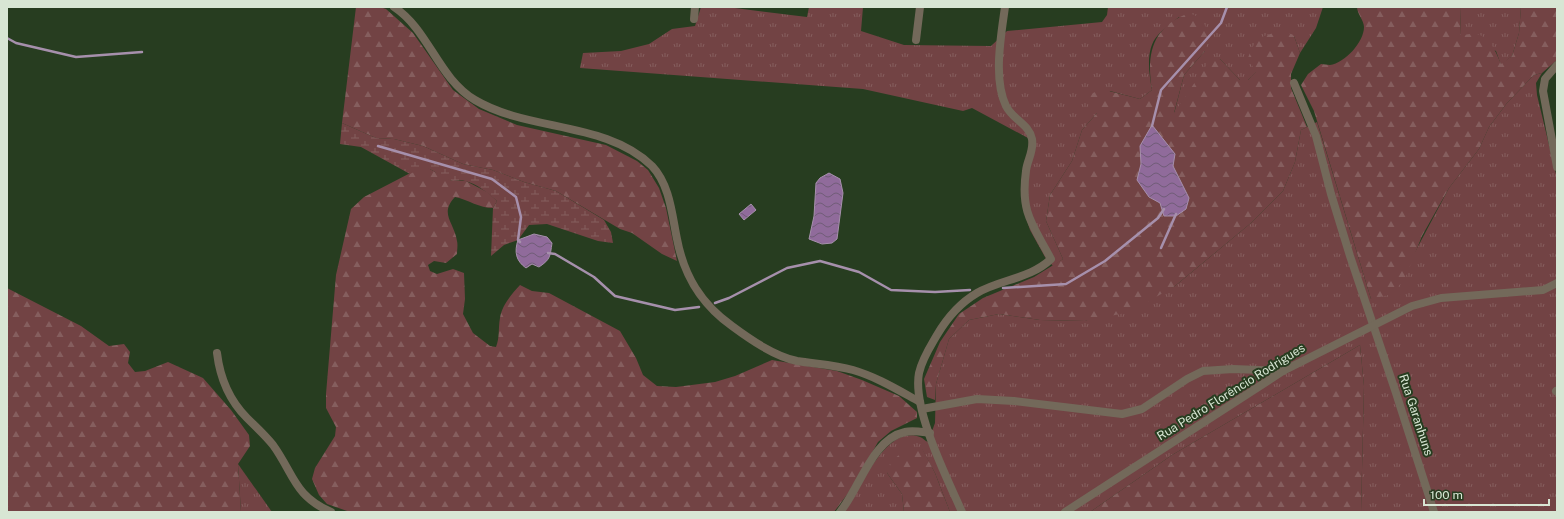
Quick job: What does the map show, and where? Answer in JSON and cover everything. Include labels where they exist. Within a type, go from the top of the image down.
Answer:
[{"type":"street","points":[[394,7],[404,14],[453,82],[475,100],[507,115],[568,129],[617,144],[652,167],[664,186],[670,201],[681,256],[692,284],[708,306],[731,326],[755,342],[787,358],[859,372],[921,405],[977,399],[1014,400],[1108,414],[1122,414],[1142,409],[1187,379],[1204,371],[1233,369],[1283,371]]},
{"type":"street","points":[[694,20],[695,7]]},
{"type":"street","points":[[916,40],[920,7]]},
{"type":"street","points":[[962,512],[930,433],[921,405],[918,381],[922,363],[952,314],[977,293],[995,285],[1030,274],[1051,259],[1030,223],[1025,209],[1026,172],[1032,146],[1030,132],[1012,116],[1002,95],[999,56],[1005,7]]},
{"type":"street","points":[[1557,65],[1547,75],[1543,87],[1557,167]]},
{"type":"street","name":"Rua Garanhuns","points":[[1294,83],[1316,136],[1335,208],[1434,512]]},
{"type":"street","name":"Rua Pedro Florêncio Rodrigues","points":[[1065,512],[1201,422],[1283,371],[1373,327],[1412,306],[1426,301],[1543,290],[1557,283]]},
{"type":"street","points":[[217,353],[222,377],[235,404],[271,443],[300,492],[311,501],[331,512]]},
{"type":"street","points":[[840,512],[856,490],[876,453],[889,439],[906,432],[930,433]]},
{"type":"green space","points":[[356,7],[380,7],[386,9],[413,33],[453,90],[479,109],[517,125],[606,145],[637,161],[648,170],[659,188],[666,208],[677,261],[662,254],[632,233],[620,229],[556,191],[524,182],[493,170],[463,164],[423,146],[394,139],[376,138],[342,123]]},
{"type":"green space","points":[[701,7],[727,7],[807,17],[809,7],[863,7],[861,31],[904,45],[991,46],[1007,31],[1102,22],[1107,15],[1108,7],[1323,7],[1316,28],[1300,53],[1294,36],[1248,80],[1240,80],[1220,59],[1192,88],[1174,114],[1184,75],[1205,51],[1179,17],[1160,32],[1151,47],[1149,61],[1152,90],[1140,99],[1110,91],[1097,113],[1082,130],[1072,161],[1050,195],[1046,221],[1063,259],[1053,266],[1045,257],[1030,230],[1023,208],[1030,143],[1028,138],[972,108],[963,111],[863,89],[580,68],[583,53],[621,51],[649,44],[672,29],[695,26]]},
{"type":"green space","points":[[1357,7],[1461,7],[1460,36],[1468,34],[1481,35],[1492,46],[1501,64],[1512,56],[1519,33],[1521,7],[1557,7],[1557,60],[1542,73],[1534,75],[1507,103],[1489,127],[1479,149],[1449,188],[1422,236],[1406,276],[1393,294],[1371,299],[1314,111],[1301,85],[1308,74],[1321,64],[1330,65],[1336,63],[1353,51],[1361,39],[1364,27]]},
{"type":"green space","points":[[1461,7],[1521,7],[1519,33],[1512,56],[1501,65],[1496,51],[1460,36]]},
{"type":"green space","points":[[1189,13],[1201,18],[1210,35],[1205,51],[1184,75],[1174,113],[1210,60],[1220,59],[1240,80],[1248,80],[1256,72],[1248,58],[1257,40],[1284,30],[1294,36],[1300,53],[1291,74],[1291,88],[1307,127],[1301,130],[1295,162],[1283,191],[1251,223],[1175,286],[1130,312],[1085,321],[1040,320],[999,314],[969,320],[949,339],[936,384],[935,400],[927,397],[924,379],[940,342],[959,314],[983,298],[1034,277],[1063,259],[1046,221],[1050,195],[1072,161],[1082,130],[1097,113],[1087,103],[1091,94],[1101,89],[1140,99],[1152,90],[1150,65],[1154,43],[1159,34],[1167,26]]},
{"type":"green space","points":[[1542,73],[1536,83],[1537,95],[1557,178],[1557,512],[1361,512],[1364,386],[1360,345],[1172,455],[1090,512],[950,512],[935,473],[922,449],[887,473],[902,494],[904,512],[844,512],[875,462],[885,449],[896,440],[907,436],[920,437],[928,442],[935,423],[936,384],[949,339],[969,320],[999,314],[1040,320],[1085,321],[1175,286],[1251,223],[1283,191],[1295,162],[1301,130],[1317,122],[1371,299],[1414,254],[1449,188],[1479,149],[1489,127],[1507,103],[1534,75]]},
{"type":"green space","points":[[342,123],[376,138],[394,139],[423,146],[463,164],[493,170],[524,182],[556,191],[604,220],[611,232],[613,243],[598,241],[547,224],[529,225],[518,240],[504,245],[491,256],[493,208],[497,201],[482,189],[469,182],[446,179],[433,170],[424,168],[410,174],[361,147],[340,144]]},
{"type":"green space","points":[[420,168],[428,168],[452,181],[466,181],[487,192],[497,201],[493,208],[488,208],[455,197],[450,203],[448,213],[457,241],[457,254],[446,263],[434,261],[428,265],[430,271],[437,274],[453,269],[464,273],[465,299],[463,314],[473,333],[490,346],[496,347],[501,313],[510,296],[520,285],[532,291],[549,293],[620,331],[636,358],[643,375],[657,386],[676,387],[715,382],[735,376],[772,360],[837,371],[862,380],[899,396],[917,412],[917,418],[891,431],[878,442],[852,488],[834,512],[350,512],[327,504],[319,495],[312,479],[315,468],[335,436],[336,427],[326,408],[326,394],[336,275],[351,209],[364,197]]},
{"type":"green space","points":[[7,288],[81,326],[109,346],[124,344],[130,352],[128,363],[135,372],[145,371],[168,362],[203,378],[231,410],[249,435],[250,446],[238,464],[241,512],[7,512]]},
{"type":"green space","points":[[1360,345],[1364,386],[1361,512],[1090,512],[1172,455]]},
{"type":"green space","points":[[908,447],[922,448],[935,473],[950,512],[904,512],[902,494],[887,473],[892,461]]},
{"type":"green space","points":[[238,464],[272,512],[241,512]]},
{"type":"water","points":[[1152,125],[1175,154],[1173,166],[1189,198],[1186,209],[1176,216],[1164,216],[1160,203],[1149,197],[1137,180],[1141,164],[1140,146]]},
{"type":"water","points":[[829,173],[840,179],[843,193],[837,239],[832,243],[822,244],[809,239],[814,216],[816,183],[820,178]]},
{"type":"water","points":[[751,204],[756,210],[744,220],[739,214]]},
{"type":"water","points":[[534,234],[547,237],[552,243],[550,254],[546,262],[539,267],[532,264],[526,268],[518,259],[516,252],[517,244],[518,240]]},
{"type":"waterway","points":[[1152,126],[1161,90],[1221,23],[1227,7]]},
{"type":"waterway","points":[[7,38],[16,43],[76,57],[142,52]]},
{"type":"waterway","points":[[378,146],[492,179],[516,197],[521,217],[518,240],[520,242]]},
{"type":"waterway","points":[[1003,288],[1066,284],[1105,261],[1158,218],[1164,209]]},
{"type":"waterway","points":[[1161,248],[1176,214]]},
{"type":"waterway","points":[[548,253],[555,254],[594,277],[615,296],[675,310],[699,307]]},
{"type":"waterway","points":[[715,303],[729,298],[787,268],[820,261],[859,272],[891,290],[935,292],[970,290]]}]
